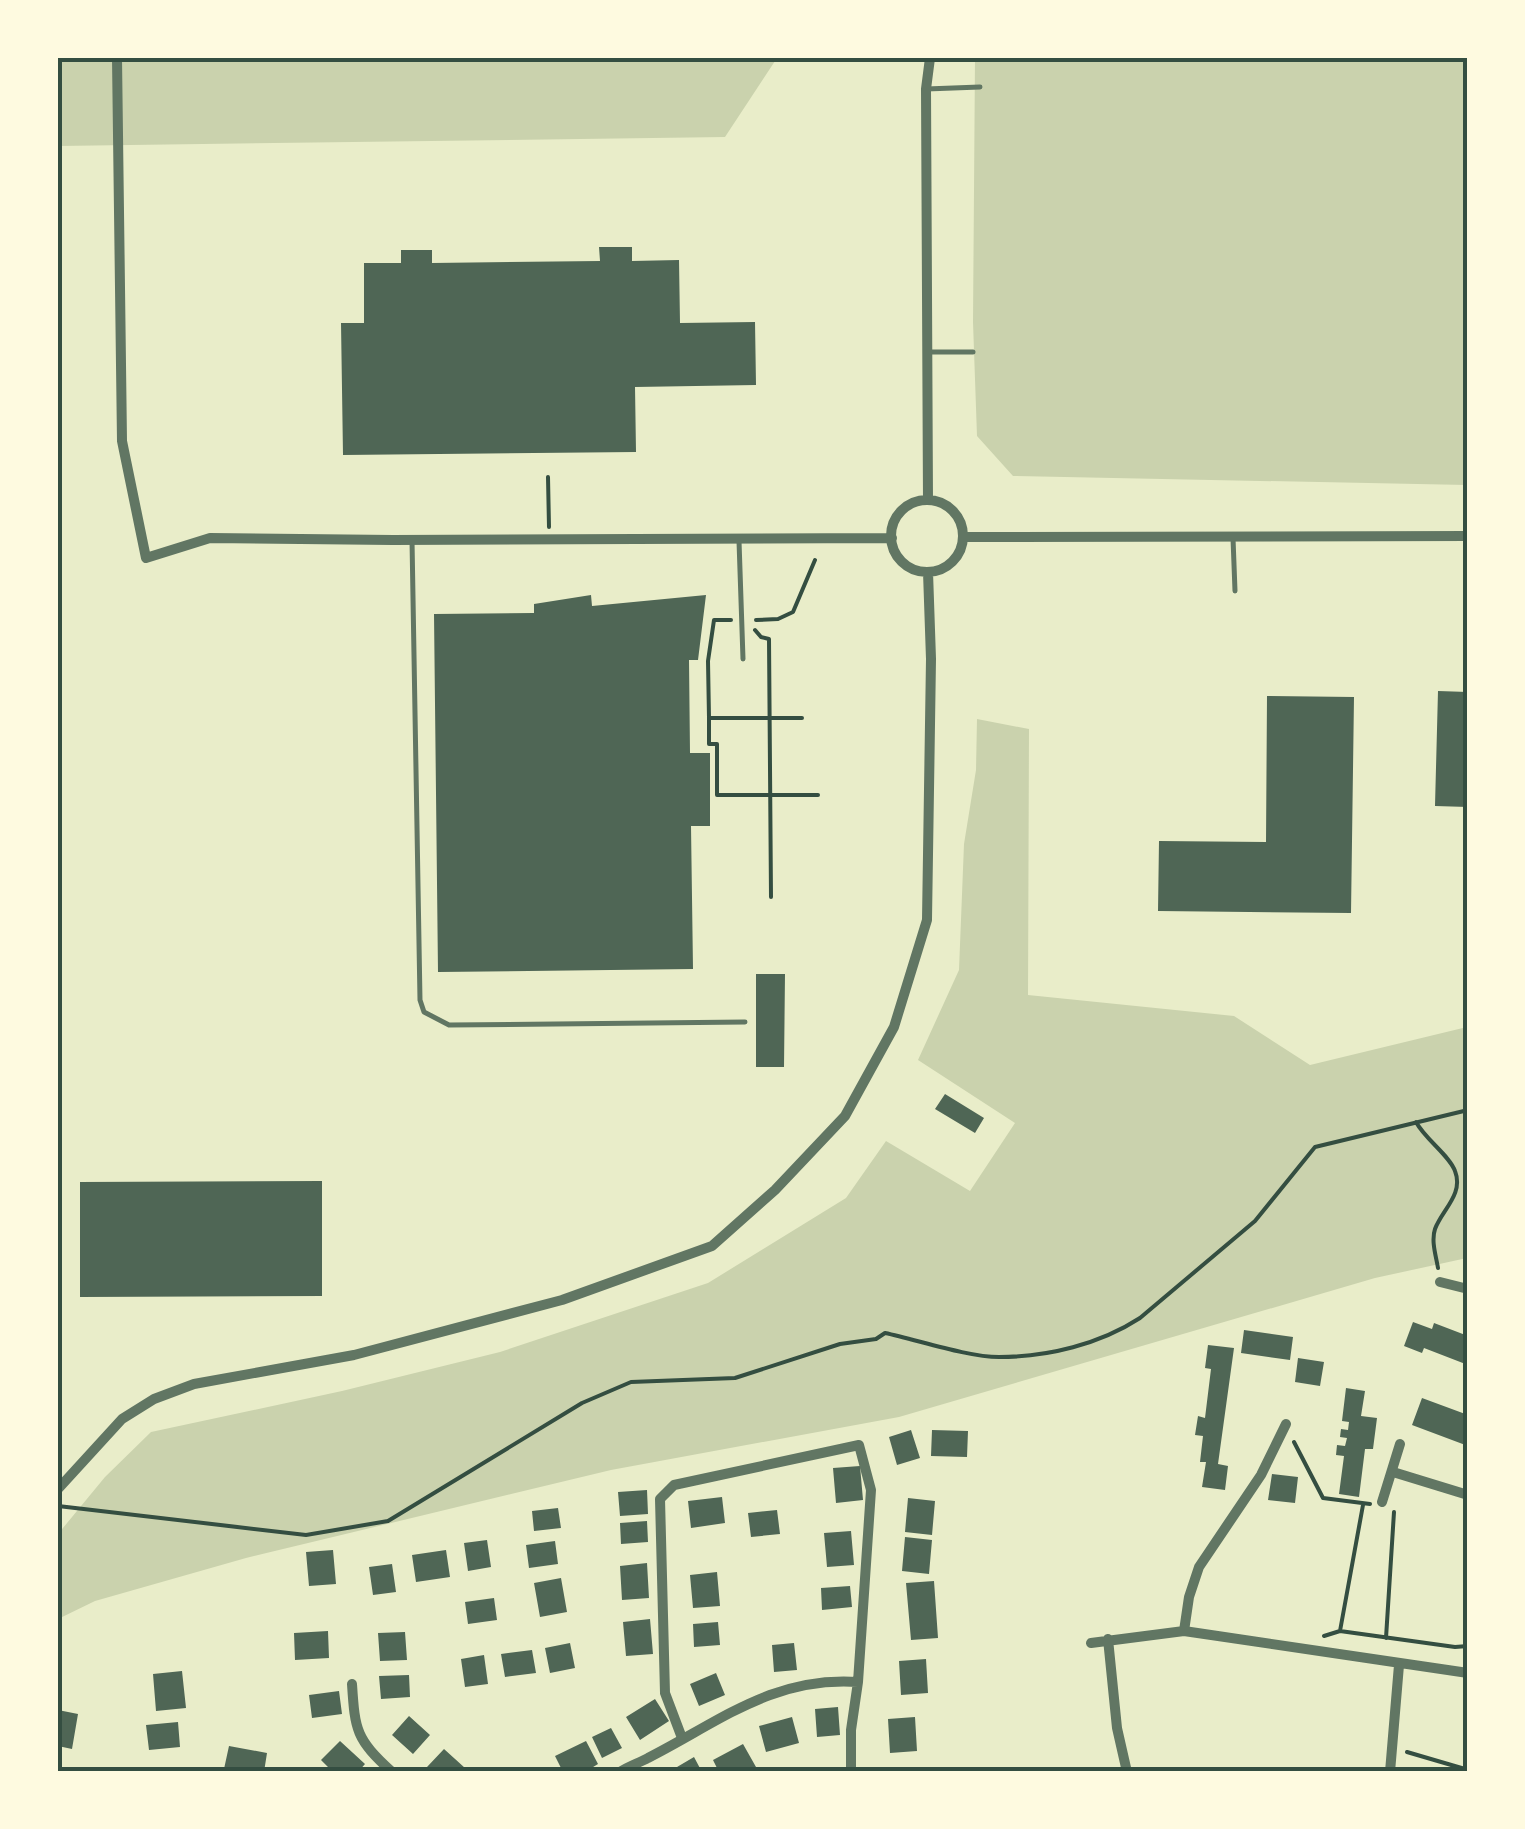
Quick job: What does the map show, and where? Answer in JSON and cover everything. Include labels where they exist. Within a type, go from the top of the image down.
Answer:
[{"type":"street","points":[[117,58],[122,441],[146,558],[210,538],[892,538]]},
{"type":"street","points":[[928,500],[926,89],[930,58]]},
{"type":"street","points":[[928,500],[946,505],[953,512],[963,538],[956,558],[928,572],[903,562],[892,538],[898,516],[916,502],[928,500]]},
{"type":"street","points":[[963,538],[1468,536]]},
{"type":"street","points":[[58,1489],[122,1418],[154,1399],[194,1384],[390,1346],[562,1300],[712,1246],[786,1178],[845,1116],[894,1027],[927,920],[931,772],[928,572]]},
{"type":"street","points":[[1440,1282],[1468,1289]]},
{"type":"street","points":[[1184,1631],[1199,1567],[1261,1475],[1286,1424]]},
{"type":"street","points":[[682,1738],[664,1693],[660,1498],[674,1485],[858,1444],[870,1490],[851,1772]]},
{"type":"street","points":[[1382,1502],[1400,1444]]},
{"type":"street","points":[[1393,1472],[1468,1495]]},
{"type":"street","points":[[1092,1643],[1184,1631],[1468,1672]]},
{"type":"street","points":[[1108,1639],[1117,1728],[1127,1772]]},
{"type":"street","points":[[1390,1772],[1399,1665]]},
{"type":"street","points":[[620,1772],[713,1720],[781,1690],[829,1681],[858,1682]]},
{"type":"street","points":[[352,1684],[358,1737],[392,1772]]},
{"type":"street","points":[[649,1758],[655,1772]]},
{"type":"lane","points":[[926,89],[980,87]]},
{"type":"lane","points":[[926,352],[973,352]]},
{"type":"lane","points":[[1233,535],[1235,591]]},
{"type":"lane","points":[[739,538],[743,659]]},
{"type":"lane","points":[[412,540],[420,1000],[424,1012],[449,1026],[744,1022]]},
{"type":"path","points":[[548,477],[549,512]]},
{"type":"path","points":[[754,620],[755,630],[769,639],[770,897]]},
{"type":"path","points":[[802,718],[709,718],[709,744],[717,744],[717,795],[818,795]]},
{"type":"path","points":[[58,1506],[306,1535],[388,1521],[582,1402],[630,1382],[734,1378],[840,1344],[876,1339],[885,1333],[997,1357],[1061,1351],[1122,1330],[1140,1318],[1254,1222],[1315,1147],[1468,1110]]},
{"type":"path","points":[[1416,1122],[1455,1170],[1456,1185],[1449,1208],[1435,1228],[1440,1282]]},
{"type":"path","points":[[1286,1424],[1323,1498],[1363,1504],[1382,1502],[1394,1509],[1386,1638]]},
{"type":"path","points":[[1340,1631],[1363,1504]]},
{"type":"path","points":[[1321,1636],[1340,1631],[1455,1648],[1468,1646]]},
{"type":"path","points":[[1392,1750],[1465,1770],[1468,1764]]},
{"type":"green space","points":[[58,58],[777,58],[725,137],[58,146]]},
{"type":"green space","points":[[975,58],[1467,58],[1467,485],[1013,476],[977,436],[973,322]]},
{"type":"green space","points":[[977,719],[1029,729],[1028,995],[1234,1016],[1310,1065],[1467,1027],[1467,1258],[1375,1278],[899,1417],[611,1470],[246,1558],[95,1601],[58,1619],[58,1534],[105,1477],[151,1432],[500,1352],[708,1283],[846,1198],[886,1141],[970,1191],[1015,1123],[918,1060],[959,970],[964,844],[976,770]]},
{"type":"building","points":[[599,247],[632,247],[632,261],[679,260],[680,323],[755,322],[756,385],[635,387],[636,452],[343,455],[341,323],[364,323],[364,263],[401,263],[401,250],[432,250],[432,263],[600,261]]},
{"type":"building","points":[[591,595],[592,606],[706,595],[698,660],[689,660],[690,753],[710,753],[710,826],[691,826],[693,969],[438,972],[434,614],[534,613],[534,604]]},
{"type":"building","points":[[1438,691],[1468,692],[1468,807],[1435,806]]},
{"type":"building","points":[[1267,696],[1354,697],[1351,913],[1158,911],[1159,841],[1266,842]]},
{"type":"building","points":[[756,974],[785,974],[784,1067],[756,1067]]},
{"type":"building","points":[[945,1094],[984,1118],[975,1133],[935,1109]]},
{"type":"building","points":[[322,1181],[322,1296],[80,1297],[80,1182]]},
{"type":"building","points":[[1413,1322],[1432,1329],[1434,1323],[1468,1336],[1468,1365],[1424,1348],[1422,1353],[1404,1346]]},
{"type":"building","points":[[1244,1330],[1293,1337],[1290,1360],[1241,1353]]},
{"type":"building","points":[[1208,1345],[1234,1348],[1218,1464],[1228,1466],[1225,1490],[1202,1487],[1206,1462],[1200,1462],[1203,1436],[1195,1435],[1198,1416],[1205,1418],[1211,1369],[1205,1368]]},
{"type":"building","points":[[1298,1358],[1324,1362],[1320,1386],[1295,1382]]},
{"type":"building","points":[[1346,1388],[1365,1391],[1361,1416],[1377,1418],[1373,1449],[1365,1449],[1359,1497],[1339,1494],[1344,1456],[1336,1455],[1337,1445],[1345,1446],[1347,1438],[1340,1437],[1341,1429],[1348,1430],[1349,1422],[1342,1421]]},
{"type":"building","points":[[1422,1398],[1468,1415],[1468,1446],[1412,1425]]},
{"type":"building","points":[[911,1430],[920,1458],[897,1465],[889,1437]]},
{"type":"building","points":[[932,1430],[968,1431],[967,1457],[931,1456]]},
{"type":"building","points":[[860,1466],[863,1500],[836,1503],[833,1468]]},
{"type":"building","points":[[1272,1474],[1298,1477],[1295,1503],[1268,1500]]},
{"type":"building","points":[[647,1490],[648,1514],[620,1516],[618,1492]]},
{"type":"building","points":[[722,1497],[725,1523],[691,1528],[688,1501]]},
{"type":"building","points":[[908,1498],[935,1501],[932,1535],[905,1532]]},
{"type":"building","points":[[558,1508],[561,1528],[534,1531],[532,1511]]},
{"type":"building","points":[[777,1510],[780,1534],[751,1537],[748,1513]]},
{"type":"building","points":[[647,1521],[648,1542],[621,1544],[620,1523]]},
{"type":"building","points":[[851,1531],[854,1565],[827,1567],[824,1533]]},
{"type":"building","points":[[905,1537],[932,1540],[929,1574],[902,1571]]},
{"type":"building","points":[[487,1540],[491,1567],[468,1571],[464,1543]]},
{"type":"building","points":[[555,1541],[558,1564],[529,1568],[526,1545]]},
{"type":"building","points":[[333,1550],[336,1584],[309,1586],[306,1552]]},
{"type":"building","points":[[446,1550],[450,1577],[416,1582],[412,1555]]},
{"type":"building","points":[[647,1563],[649,1598],[622,1600],[620,1566]]},
{"type":"building","points":[[392,1564],[396,1592],[373,1595],[369,1567]]},
{"type":"building","points":[[717,1572],[720,1606],[693,1608],[690,1575]]},
{"type":"building","points":[[561,1578],[567,1612],[540,1617],[534,1583]]},
{"type":"building","points":[[934,1581],[938,1638],[911,1640],[906,1583]]},
{"type":"building","points":[[850,1586],[852,1607],[822,1610],[821,1588]]},
{"type":"building","points":[[494,1598],[497,1620],[468,1624],[465,1602]]},
{"type":"building","points":[[650,1619],[653,1654],[626,1656],[623,1622]]},
{"type":"building","points":[[718,1622],[720,1645],[694,1647],[693,1624]]},
{"type":"building","points":[[328,1631],[329,1658],[295,1660],[294,1633]]},
{"type":"building","points":[[405,1632],[407,1660],[380,1661],[378,1633]]},
{"type":"building","points":[[570,1643],[575,1668],[550,1673],[545,1648]]},
{"type":"building","points":[[794,1643],[797,1670],[774,1672],[772,1645]]},
{"type":"building","points":[[532,1650],[536,1673],[505,1677],[501,1654]]},
{"type":"building","points":[[484,1655],[488,1684],[465,1687],[461,1659]]},
{"type":"building","points":[[926,1659],[928,1693],[901,1695],[899,1661]]},
{"type":"building","points":[[182,1671],[186,1708],[156,1711],[153,1674]]},
{"type":"building","points":[[716,1673],[725,1695],[699,1706],[690,1684]]},
{"type":"building","points":[[409,1675],[410,1697],[381,1699],[379,1676]]},
{"type":"building","points":[[339,1691],[342,1714],[312,1718],[309,1695]]},
{"type":"building","points":[[655,1699],[669,1721],[640,1740],[626,1717]]},
{"type":"building","points":[[838,1707],[840,1735],[817,1737],[815,1709]]},
{"type":"building","points":[[58,1710],[78,1714],[72,1749],[58,1746]]},
{"type":"building","points":[[409,1716],[430,1735],[413,1754],[392,1735]]},
{"type":"building","points":[[792,1717],[799,1743],[766,1752],[759,1726]]},
{"type":"building","points":[[915,1717],[917,1751],[890,1753],[888,1719]]},
{"type":"building","points":[[178,1722],[180,1747],[149,1750],[146,1725]]},
{"type":"building","points":[[611,1728],[622,1748],[602,1758],[592,1737]]},
{"type":"building","points":[[340,1741],[365,1764],[358,1772],[333,1772],[321,1760]]},
{"type":"building","points":[[586,1741],[598,1764],[585,1772],[563,1772],[555,1756]]},
{"type":"building","points":[[743,1744],[756,1767],[748,1772],[719,1772],[713,1760]]},
{"type":"building","points":[[229,1746],[267,1753],[264,1772],[224,1769]]},
{"type":"building","points":[[444,1749],[465,1768],[462,1772],[432,1772],[427,1767]]},
{"type":"building","points":[[694,1757],[702,1772],[680,1772],[677,1767]]}]
